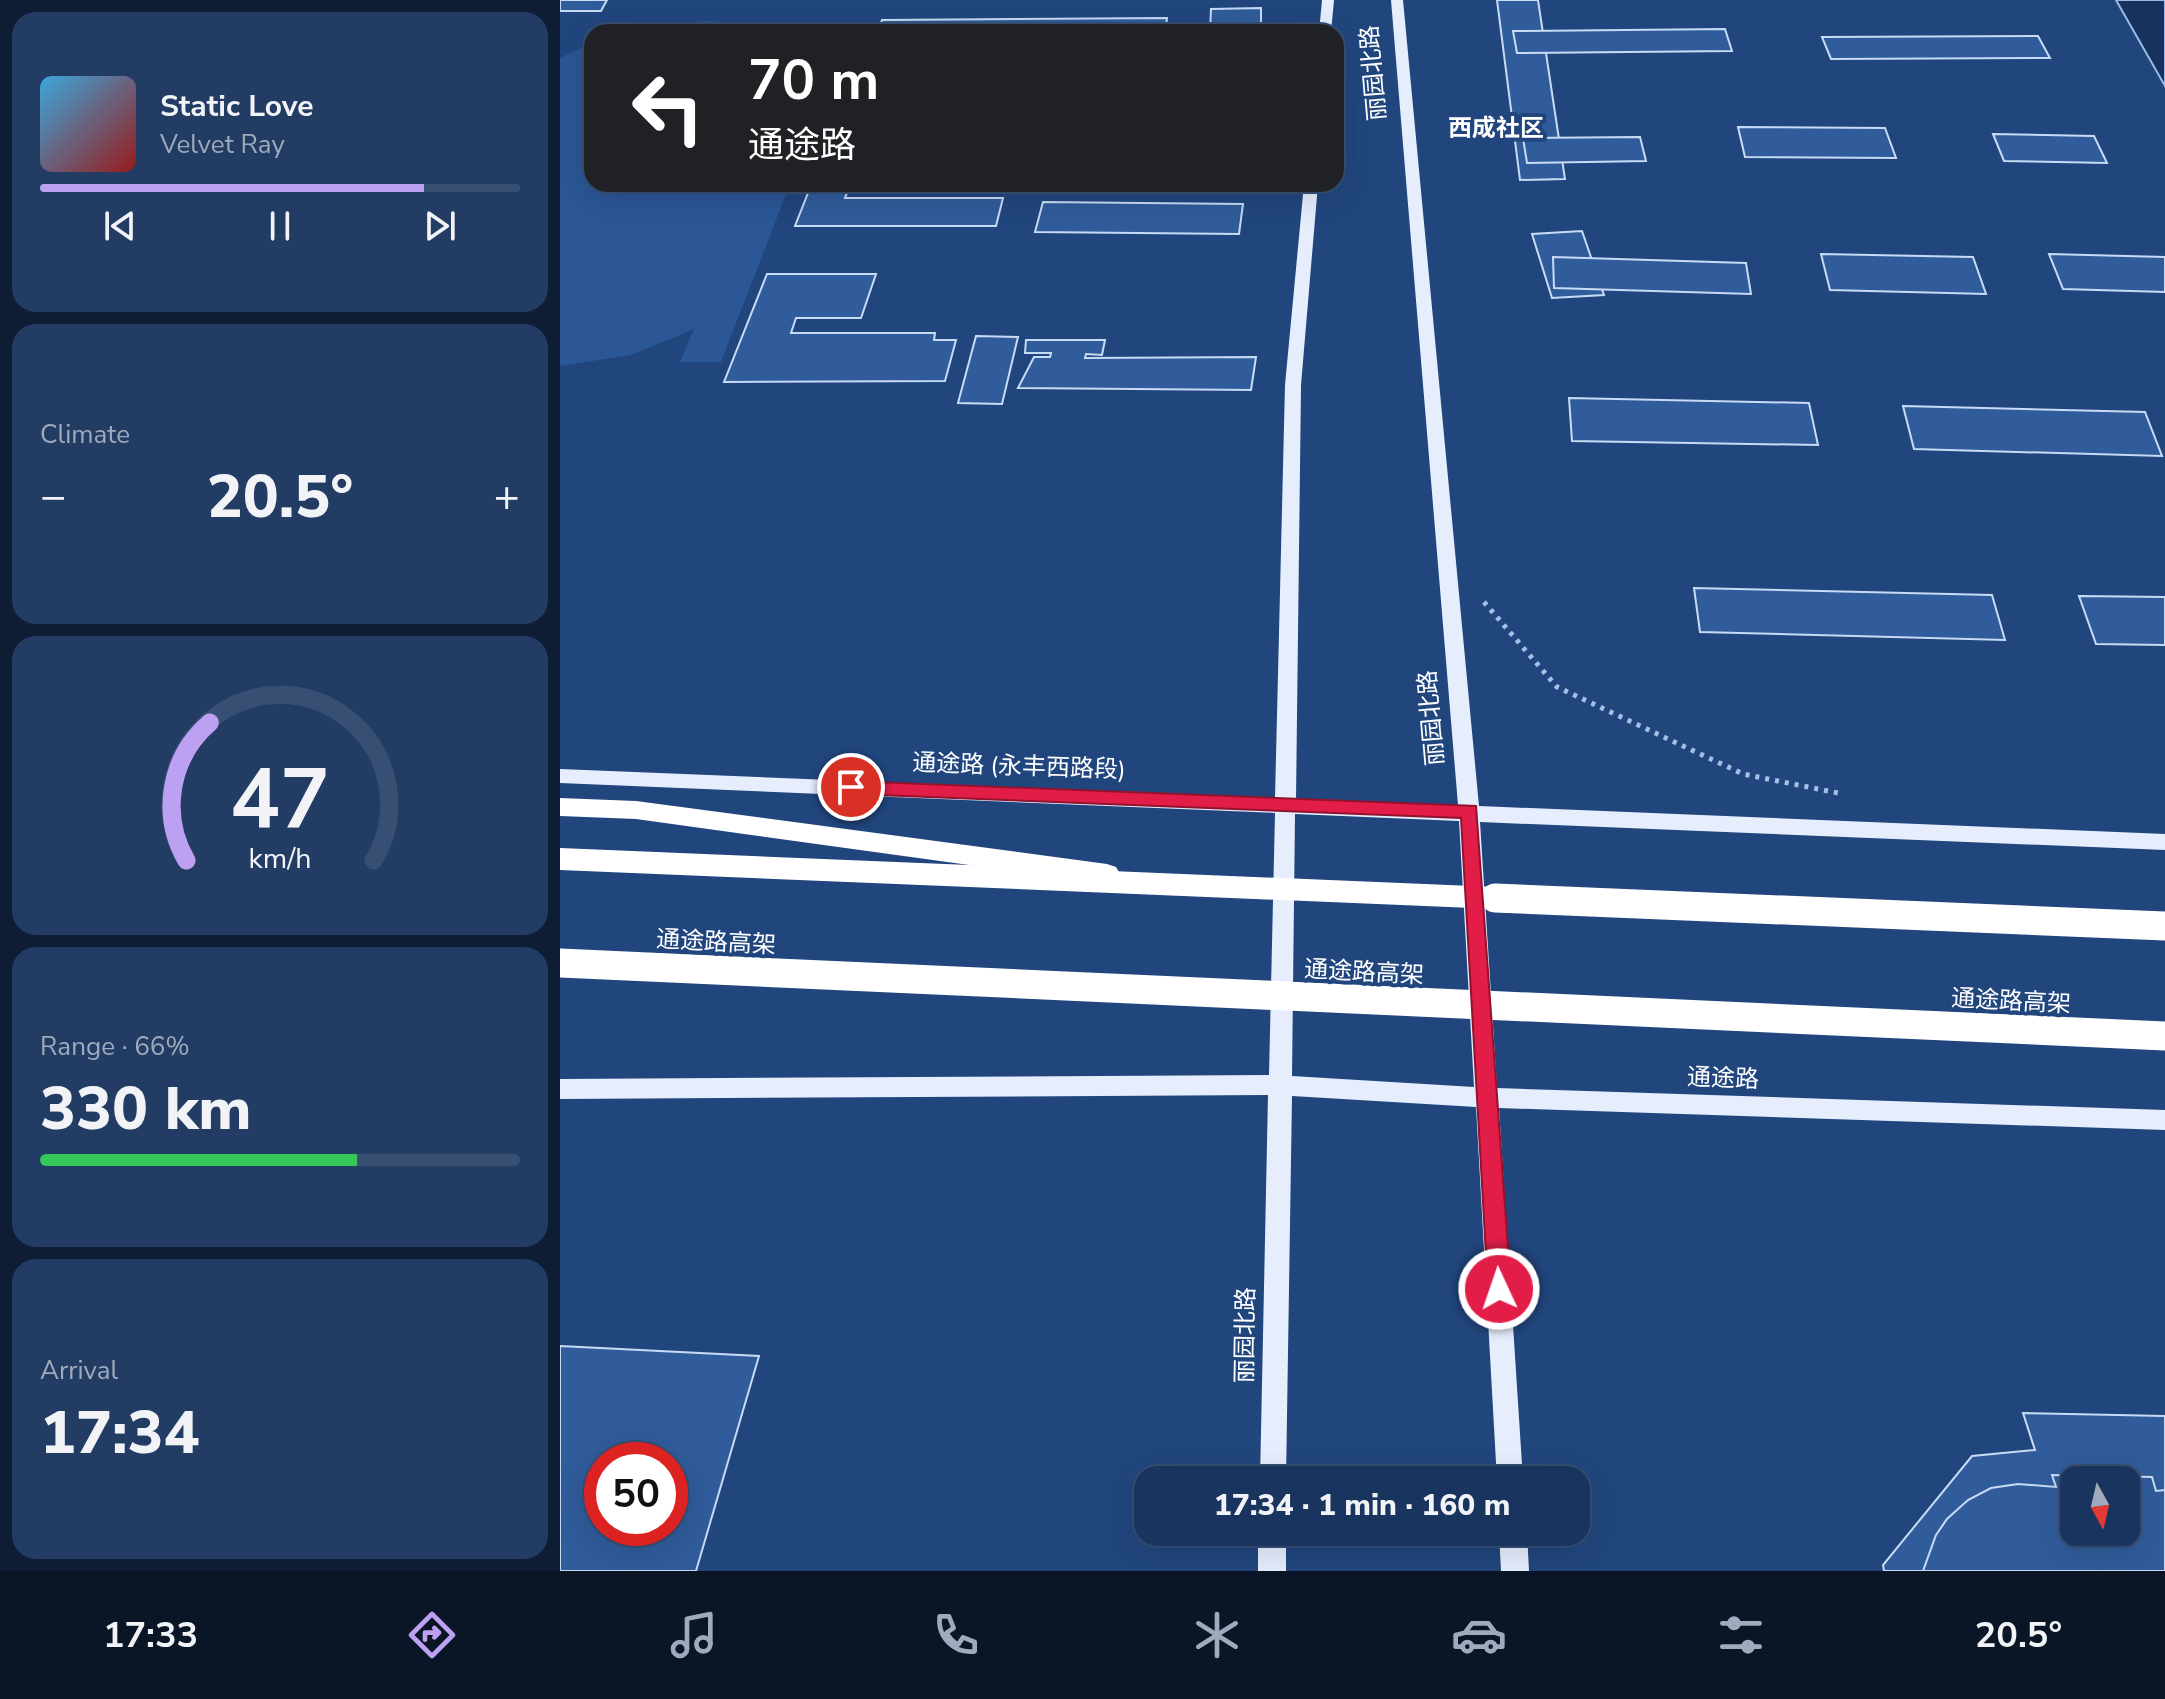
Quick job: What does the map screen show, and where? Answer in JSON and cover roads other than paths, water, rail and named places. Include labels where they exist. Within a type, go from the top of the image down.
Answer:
[{"type":"highway","points":[[560,807],[636,810],[1181,883]]},
{"type":"highway","points":[[560,859],[2165,926]]},
{"type":"highway","name":"通途路高架","points":[[560,963],[2165,1036]]},
{"type":"main road","name":"丽园北路","points":[[1326,24],[1328,0]]},
{"type":"main road","name":"丽园北路","points":[[1397,0],[1469,811],[1509,1466]]},
{"type":"main road","name":"丽园北路","points":[[1273,1466],[1293,385],[1310,192]]},
{"type":"main road","name":"通途路 (永丰西路段)","points":[[560,776],[1284,805]]},
{"type":"main road","points":[[1284,805],[2165,842]]},
{"type":"main road","points":[[560,1089],[1279,1085]]},
{"type":"main road","name":"通途路","points":[[1279,1085],[1489,1098],[2165,1120]]},
{"type":"main road","points":[[1272,1546],[1272,1571]]},
{"type":"main road","points":[[1514,1546],[1515,1571]]},
{"type":"district","name":"西成社区","points":[[1496,128]]}]
